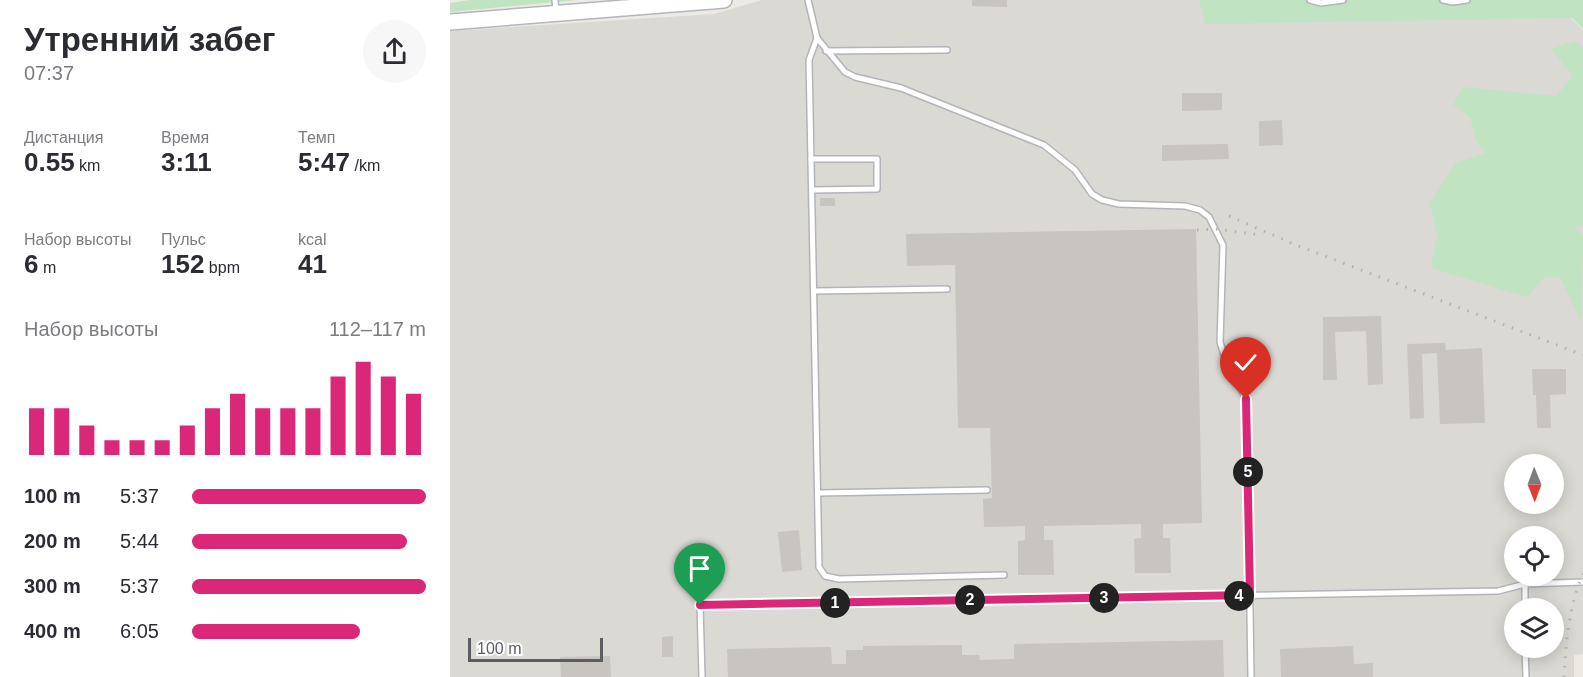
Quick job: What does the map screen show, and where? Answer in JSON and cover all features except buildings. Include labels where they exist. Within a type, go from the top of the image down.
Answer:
[{"type":"main road","points":[[450,22],[556,7],[724,0]]},
{"type":"lane","points":[[808,0],[817,38],[839,67],[855,77],[901,88],[1044,145],[1075,170],[1092,194],[1102,200],[1119,204],[1185,206],[1200,210],[1209,217],[1223,245],[1220,342],[1225,358],[1246,399],[1251,677]]},
{"type":"lane","points":[[1310,0],[1321,3],[1343,0]]},
{"type":"lane","points":[[1443,0],[1453,2],[1467,0]]},
{"type":"lane","points":[[817,38],[809,60],[819,567],[825,576],[839,579],[1004,574]]},
{"type":"lane","points":[[826,51],[947,50]]},
{"type":"lane","points":[[811,159],[877,159],[877,189],[812,190]]},
{"type":"lane","points":[[815,291],[947,289]]},
{"type":"lane","points":[[818,493],[987,490]]},
{"type":"lane","points":[[1564,583],[1583,582]]},
{"type":"lane","points":[[702,677],[700,605],[1498,591],[1517,586]]},
{"type":"lane","points":[[1525,658],[1526,677]]},
{"type":"shaded area","points":[[762,0],[1199,0],[1205,22],[1571,18],[1583,30],[1583,654],[1574,655],[1574,677],[450,677],[450,31],[714,14]]},
{"type":"green space","points":[[470,0],[576,0],[450,12],[450,3]]},
{"type":"green space","points":[[1199,0],[1583,0],[1583,29],[1572,18],[1205,24]]},
{"type":"green space","points":[[1576,41],[1583,48],[1583,226],[1573,227],[1583,235],[1582,323],[1560,277],[1544,277],[1527,297],[1431,268],[1437,235],[1430,203],[1455,163],[1486,153],[1476,142],[1470,117],[1453,105],[1463,87],[1556,96],[1573,75],[1551,49]]},
{"type":"railway","points":[[1229,216],[1296,245],[1583,355]]},
{"type":"railway","points":[[1197,230],[1216,229],[1261,235]]},
{"type":"railway","points":[[1564,677],[1569,624],[1583,573]]},
{"type":"route","points":[[700,605],[1250,595],[1246,399]]}]
